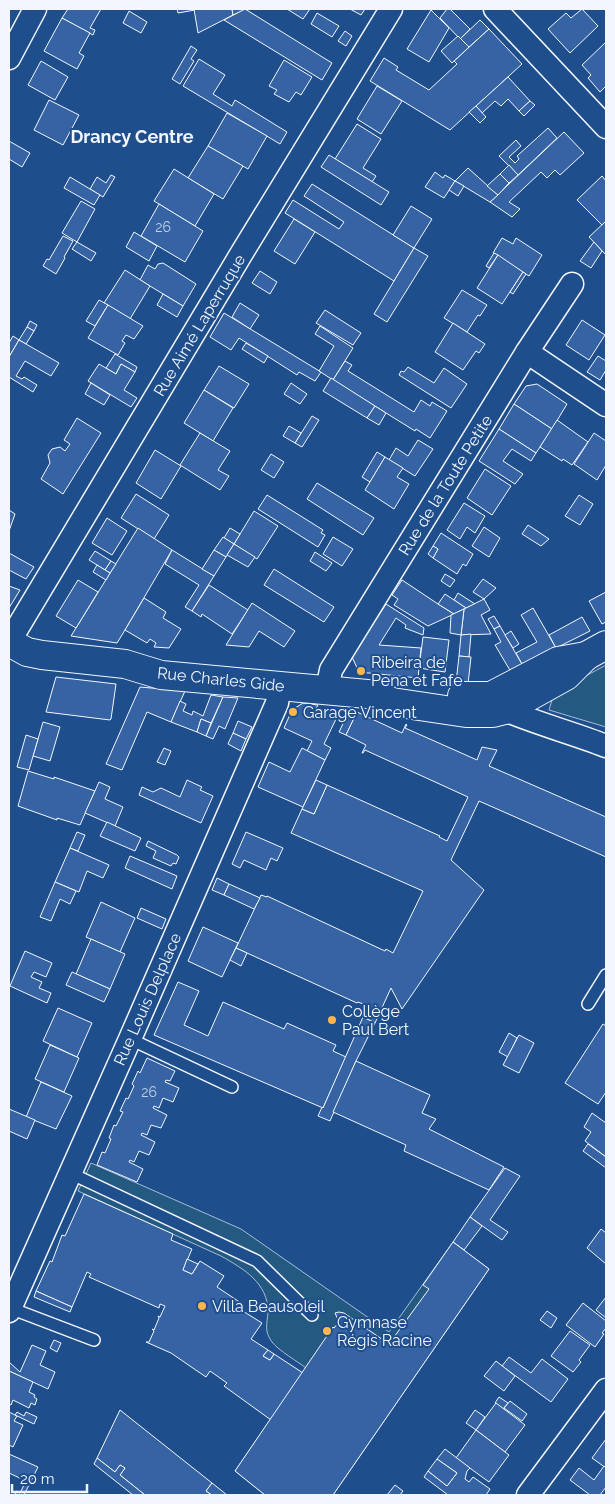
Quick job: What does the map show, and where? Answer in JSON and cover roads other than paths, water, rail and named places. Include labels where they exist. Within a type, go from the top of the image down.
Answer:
[{"type":"street","points":[[9,58],[35,9]]},
{"type":"street","name":"Rue Aimé Laperruque","points":[[9,642],[391,9]]},
{"type":"street","points":[[495,9],[606,127]]},
{"type":"street","name":"Rue de la Toute Petite","points":[[327,690],[331,670],[527,352],[572,284]]},
{"type":"street","points":[[527,352],[606,404]]},
{"type":"street","name":"Rue Charles Gide","points":[[9,642],[27,652],[125,664],[161,675],[378,695],[392,702],[466,713],[493,713],[498,703],[566,676],[596,650]]},
{"type":"street","name":"Rue Louis Delplace","points":[[9,1309],[277,703],[280,685]]},
{"type":"street","points":[[498,703],[606,746]]},
{"type":"street","points":[[528,1495],[606,1390]]},
{"type":"lane","points":[[588,1004],[606,975]]},
{"type":"lane","points":[[130,1038],[232,1087]]},
{"type":"lane","points":[[70,1174],[257,1260],[312,1315]]},
{"type":"lane","points":[[9,1309],[94,1340]]},
{"type":"place","name":"Ribeira de Pena et Fafe","points":[[361,671]]},
{"type":"place","name":"Garage Vincent","points":[[293,712]]},
{"type":"place","name":"Collège Paul Bert","points":[[332,1020]]},
{"type":"place","name":"Villa Beausoleil","points":[[202,1306]]},
{"type":"place","name":"Gymnase Régis Racine","points":[[327,1331]]},
{"type":"district","name":"Drancy Centre","points":[[132,137]]}]
